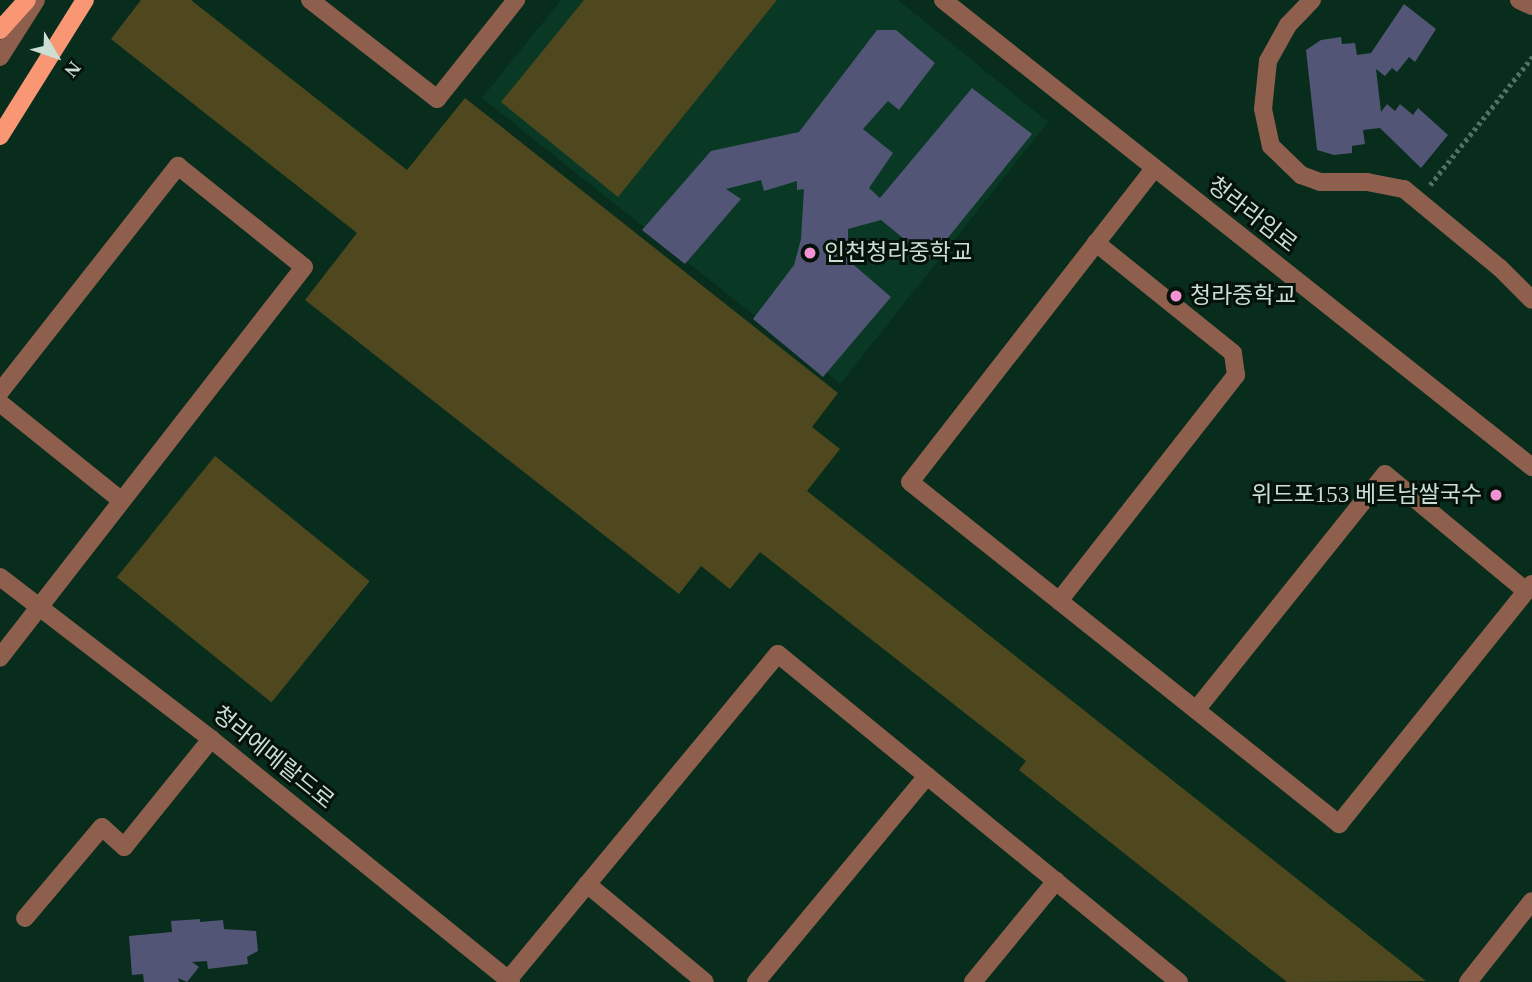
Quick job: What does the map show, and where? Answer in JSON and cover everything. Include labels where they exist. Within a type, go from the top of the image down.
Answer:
[{"type":"main road","points":[[0,30],[27,0]]},
{"type":"main road","points":[[0,136],[85,0]]},
{"type":"street","points":[[0,57],[36,0]]},
{"type":"street","points":[[310,0],[437,99],[516,0]]},
{"type":"street","name":"청라라임로","points":[[943,0],[1153,170],[1532,467]]},
{"type":"street","points":[[1312,0],[1288,25],[1268,61],[1263,109],[1271,146],[1301,175],[1320,182],[1389,184],[1419,199],[1532,300]]},
{"type":"street","points":[[1519,0],[1532,6]]},
{"type":"street","points":[[0,392],[178,166],[304,267],[0,657]]},
{"type":"street","points":[[1153,170],[910,482],[1059,601],[1339,824],[1529,587],[1385,474],[1196,710]]},
{"type":"street","points":[[1059,601],[1236,374],[1233,353],[1096,243]]},
{"type":"street","points":[[0,404],[122,501]]},
{"type":"street","name":"청라에메랄드로","points":[[0,577],[211,739],[510,981]]},
{"type":"street","points":[[510,981],[778,654],[1179,982]]},
{"type":"street","points":[[25,918],[102,827],[124,847],[211,739]]},
{"type":"street","points":[[756,982],[927,776]]},
{"type":"street","points":[[974,982],[1056,881]]},
{"type":"street","points":[[587,884],[705,982]]},
{"type":"street","points":[[1468,982],[1532,901]]},
{"type":"path","points":[[1419,199],[1532,57]]},
{"type":"shaded area","points":[[141,0],[191,0],[407,170],[465,98],[838,393],[812,427],[840,449],[807,491],[1426,981],[1287,982],[1019,770],[1026,761],[760,552],[730,589],[701,566],[679,594],[305,300],[357,233],[111,39]]},
{"type":"shaded area","name":"인천청라중학교","points":[[561,0],[898,0],[1048,122],[840,384],[482,98]]},
{"type":"shaded area","points":[[584,0],[777,0],[618,197],[501,102]]},
{"type":"shaded area","points":[[215,456],[370,581],[271,702],[117,577]]},
{"type":"building","points":[[1404,4],[1436,29],[1415,62],[1409,57],[1397,72],[1392,68],[1385,76],[1376,69],[1381,112],[1387,104],[1395,111],[1400,104],[1413,115],[1418,108],[1448,135],[1421,168],[1380,128],[1363,130],[1365,144],[1352,146],[1352,153],[1334,155],[1317,150],[1306,50],[1321,40],[1341,37],[1342,44],[1355,43],[1357,55],[1371,53]]},
{"type":"building","name":"인천청라중학교","points":[[877,30],[896,30],[935,63],[899,110],[888,101],[863,129],[893,153],[869,188],[880,198],[972,88],[1032,134],[930,260],[881,220],[848,229],[848,260],[891,297],[823,377],[753,319],[794,265],[801,239],[804,189],[797,190],[797,181],[764,191],[761,180],[726,189],[741,199],[685,264],[642,230],[711,151],[799,132]]},
{"type":"building","points":[[200,919],[200,922],[223,920],[224,929],[256,931],[258,951],[247,957],[248,964],[208,969],[207,961],[192,962],[199,967],[187,982],[178,978],[179,982],[144,982],[143,974],[132,975],[129,936],[172,932],[171,921]]},
{"type":"place","name":"인천청라중학교","points":[[810,253]]},
{"type":"place","name":"청라중학교","points":[[1176,296]]},
{"type":"place","name":"위드포153 베트남쌀국수","points":[[1496,495]]}]
